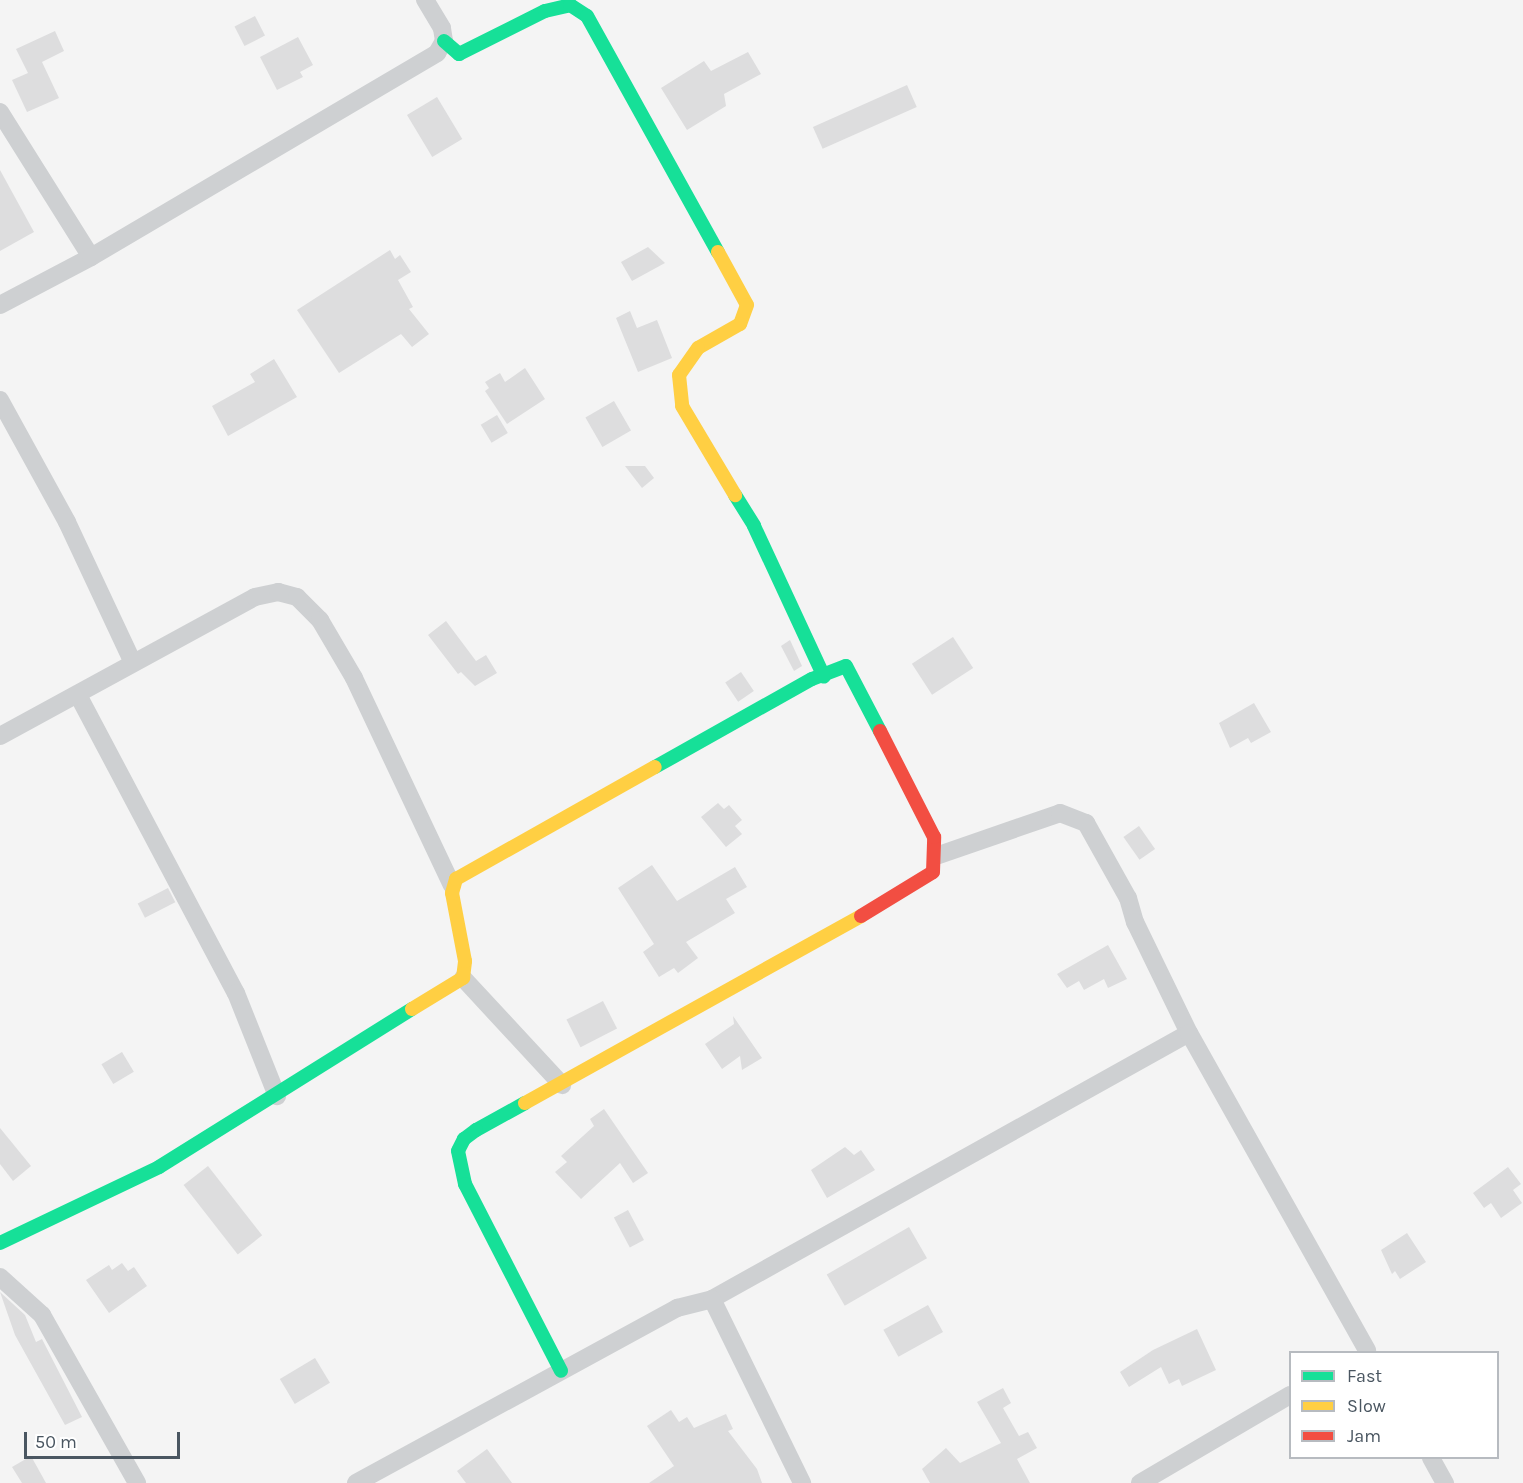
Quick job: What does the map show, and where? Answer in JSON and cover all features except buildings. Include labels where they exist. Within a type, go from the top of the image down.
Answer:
[{"type":"street","points":[[0,305],[90,257],[437,53],[444,41],[442,28],[425,0]]},
{"type":"street","points":[[444,41],[459,54],[545,11],[570,5],[587,16],[747,305],[740,324],[698,348],[679,375],[682,406],[754,526],[824,677]]},
{"type":"street","points":[[0,112],[90,257]]},
{"type":"street","points":[[0,400],[67,522],[132,661]]},
{"type":"street","points":[[0,736],[78,695],[132,661],[195,632],[255,597],[278,592],[297,597],[320,620],[354,678],[452,885],[465,961],[463,978],[562,1085]]},
{"type":"street","points":[[452,885],[456,879],[812,679],[824,677],[846,666],[926,816],[936,856],[933,872],[922,882],[733,985],[562,1085],[476,1130],[464,1139],[458,1151],[465,1184],[561,1371]]},
{"type":"street","points":[[78,695],[236,993],[278,1096]]},
{"type":"street","points":[[936,856],[1060,813],[1086,823],[1128,898],[1135,922],[1189,1033],[1365,1351]]},
{"type":"street","points":[[0,1243],[159,1167],[278,1096],[463,978]]},
{"type":"street","points":[[356,1483],[677,1308],[712,1299],[1189,1033]]},
{"type":"street","points":[[0,1277],[42,1315],[137,1483]]},
{"type":"street","points":[[712,1299],[802,1483]]},
{"type":"street","points":[[1140,1483],[1289,1396]]},
{"type":"street","points":[[1432,1459],[1445,1483]]},
{"type":"traffic: fast","points":[[444,41],[459,54],[545,11],[570,5],[587,16],[718,252]]},
{"type":"traffic: fast","points":[[735,495],[754,526],[824,677]]},
{"type":"traffic: fast","points":[[655,767],[812,679],[846,666],[880,731]]},
{"type":"traffic: fast","points":[[0,1243],[159,1167],[412,1009]]},
{"type":"traffic: fast","points":[[525,1103],[476,1130],[464,1139],[458,1151],[465,1184],[561,1371]]},
{"type":"traffic: slow","points":[[718,252],[747,305],[740,324],[698,348],[679,375],[682,406],[735,495]]},
{"type":"traffic: slow","points":[[412,1009],[463,978],[465,961],[452,893],[456,879],[655,767]]},
{"type":"traffic: slow","points":[[525,1103],[861,916]]},
{"type":"traffic: jam","points":[[861,916],[933,872],[934,837],[880,731]]}]
